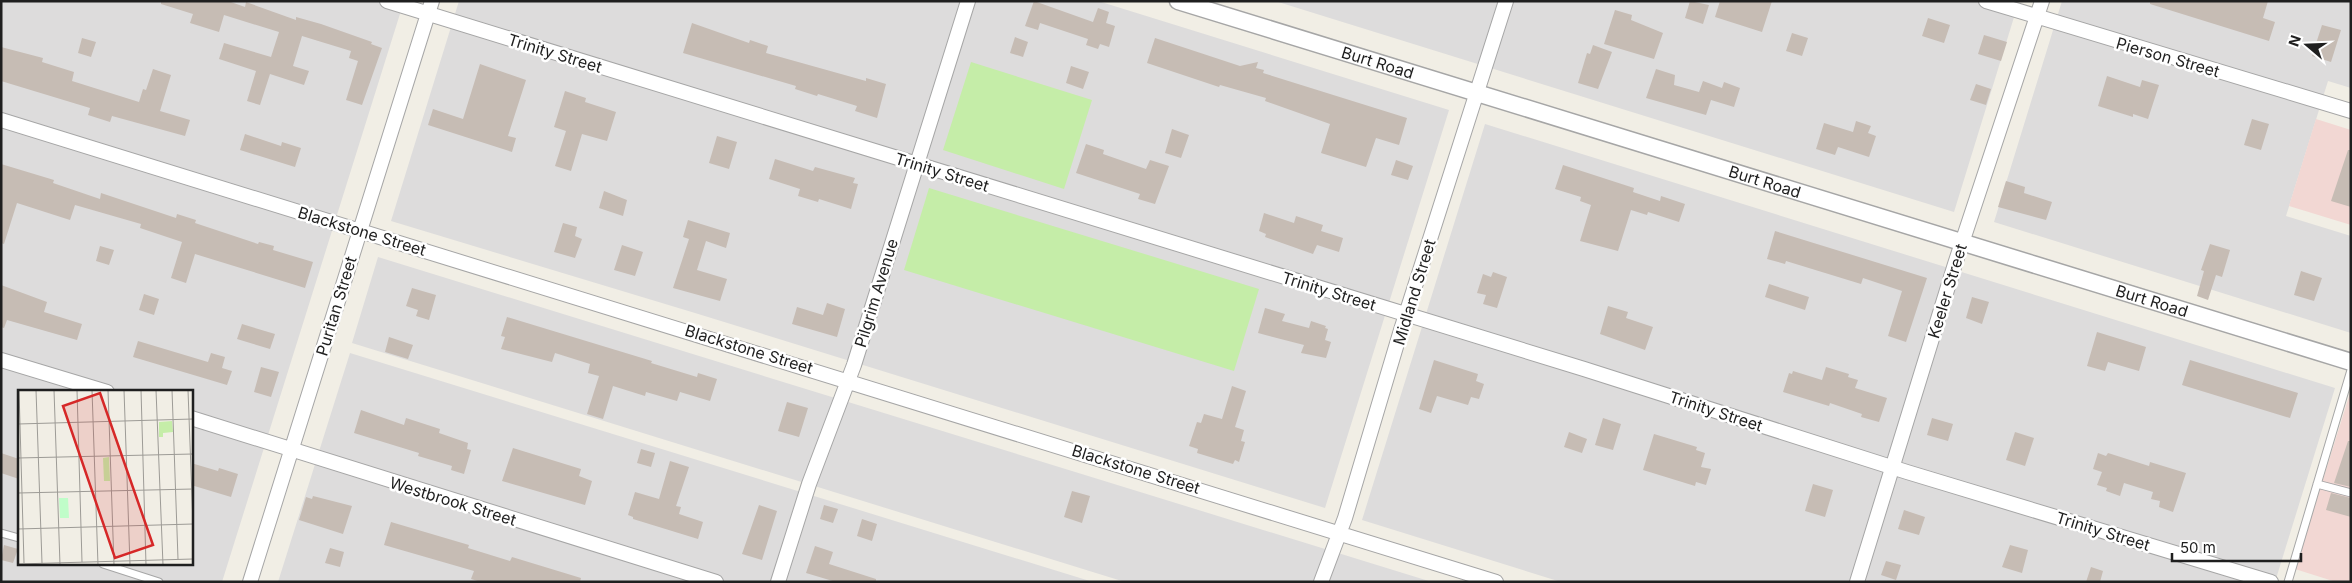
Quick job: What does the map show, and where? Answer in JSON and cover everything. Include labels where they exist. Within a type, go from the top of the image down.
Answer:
[{"type":"street","name":"Trinity Street","points":[[387,1],[430,8],[917,164],[1893,467],[2272,582]]},
{"type":"street","name":"Pilgrim Avenue","points":[[778,582],[809,484],[848,380],[968,1]]},
{"type":"street","name":"Burt Road","points":[[1178,1],[2351,362]]},
{"type":"street","name":"Midland Street","points":[[1321,582],[1339,533],[1506,1]]},
{"type":"street","name":"Pierson Street","points":[[1986,1],[2036,18],[2351,110]]},
{"type":"street","name":"Keeler Street","points":[[1857,582],[1962,243],[2042,1]]},
{"type":"street","name":"Puritan Street","points":[[250,582],[430,8]]},
{"type":"street","name":"Blackstone Street","points":[[1,120],[848,380],[1496,582]]},
{"type":"street","points":[[1,360],[100,390]]},
{"type":"street","name":"Westbrook Street","points":[[192,418],[716,582]]},
{"type":"lane","points":[[2288,582],[2351,370]]},
{"type":"lane","points":[[2317,484],[2351,494]]},
{"type":"lane","points":[[1,533],[18,538]]},
{"type":"lane","points":[[109,566],[159,582]]},
{"type":"shaded area","points":[[1,1],[404,1],[222,582],[1,582]]},
{"type":"shaded area","points":[[459,1],[1098,1],[1449,110],[1325,508],[391,221]]},
{"type":"shaded area","points":[[1275,1],[2019,1],[1954,212]]},
{"type":"shaded area","points":[[2062,1],[2351,1],[2351,88],[2328,81],[2286,216],[2351,236],[2351,333],[1994,222]]},
{"type":"shaded area","points":[[2316,119],[2351,130],[2351,225],[2289,206]]},
{"type":"shaded area","points":[[1485,124],[2335,388],[2275,582],[1561,582],[1362,520]]},
{"type":"shaded area","points":[[378,257],[1432,582],[1125,582],[352,343]]},
{"type":"shaded area","points":[[350,353],[1093,582],[278,582]]},
{"type":"shaded area","points":[[2351,390],[2351,582],[2336,582],[2295,569]]},
{"type":"green space","points":[[971,62],[1092,100],[1064,189],[943,150]]},
{"type":"green space","points":[[929,188],[1259,289],[1234,371],[904,270]]},
{"type":"building","points":[[161,1],[228,1],[245,7],[246,2],[296,20],[296,17],[321,24],[372,42],[371,44],[382,48],[362,105],[346,100],[358,61],[349,58],[351,51],[302,36],[293,66],[309,71],[304,85],[270,74],[260,105],[247,101],[256,71],[219,59],[224,43],[271,57],[279,32],[224,15],[219,32],[190,23],[193,14],[161,4]]},
{"type":"building","points":[[1034,1],[1093,22],[1098,8],[1109,12],[1106,23],[1115,26],[1109,47],[1100,44],[1098,49],[1086,45],[1088,39],[1040,23],[1038,30],[1025,26]]},
{"type":"building","points":[[1690,1],[1709,5],[1703,24],[1685,18]]},
{"type":"building","points":[[1720,1],[1772,1],[1762,32],[1715,17]]},
{"type":"building","points":[[2150,1],[2268,1],[2263,18],[2275,22],[2269,41],[2150,4]]},
{"type":"building","points":[[1615,10],[1632,15],[1631,20],[1663,33],[1654,59],[1604,44]]},
{"type":"building","points":[[1928,18],[1950,25],[1944,43],[1922,36]]},
{"type":"building","points":[[692,23],[749,43],[750,40],[768,46],[766,53],[866,81],[866,78],[886,84],[877,118],[855,111],[857,106],[818,94],[817,96],[795,89],[796,86],[683,53]]},
{"type":"building","points":[[2322,25],[2341,30],[2331,62],[2312,56]]},
{"type":"building","points":[[1792,33],[1808,38],[1802,56],[1786,51]]},
{"type":"building","points":[[1984,35],[2007,42],[2001,61],[1978,54]]},
{"type":"building","points":[[1015,37],[1028,42],[1023,57],[1010,53]]},
{"type":"building","points":[[82,38],[96,42],[91,57],[78,53]]},
{"type":"building","points":[[1155,38],[1240,66],[1258,62],[1256,68],[1264,70],[1263,73],[1407,118],[1399,145],[1376,138],[1366,167],[1321,153],[1330,124],[1265,101],[1266,98],[1220,85],[1219,87],[1147,63]]},
{"type":"building","points":[[1593,45],[1612,52],[1598,89],[1578,83],[1587,53],[1590,54]]},
{"type":"building","points":[[1,47],[43,58],[42,62],[74,72],[72,81],[139,102],[143,89],[146,90],[153,69],[171,75],[160,111],[190,120],[185,136],[112,116],[110,122],[88,115],[90,108],[1,81]]},
{"type":"building","points":[[480,64],[526,80],[508,136],[516,138],[512,152],[428,125],[433,109],[463,119]]},
{"type":"building","points":[[1071,66],[1089,72],[1083,89],[1066,83]]},
{"type":"building","points":[[1656,69],[1675,75],[1674,85],[1699,92],[1703,81],[1722,88],[1724,82],[1740,88],[1734,107],[1711,100],[1706,115],[1646,98]]},
{"type":"building","points":[[2107,76],[2140,87],[2142,80],[2159,85],[2148,119],[2133,114],[2133,117],[2098,106]]},
{"type":"building","points":[[1976,84],[1991,89],[1986,105],[1970,100]]},
{"type":"building","points":[[565,91],[586,98],[585,102],[616,112],[607,141],[582,134],[571,171],[555,166],[566,131],[554,127]]},
{"type":"building","points":[[2252,119],[2269,124],[2261,150],[2244,145]]},
{"type":"building","points":[[1856,121],[1871,126],[1868,133],[1876,136],[1869,157],[1838,147],[1835,155],[1816,149],[1824,123],[1853,132]]},
{"type":"building","points":[[1172,129],[1189,135],[1181,158],[1165,153]]},
{"type":"building","points":[[245,134],[281,146],[282,142],[301,148],[295,167],[240,150]]},
{"type":"building","points":[[717,136],[737,142],[729,169],[709,163]]},
{"type":"building","points":[[1086,144],[1104,150],[1103,154],[1146,169],[1150,160],[1169,166],[1155,204],[1138,199],[1140,194],[1076,173]]},
{"type":"building","points":[[2348,150],[2351,150],[2351,207],[2331,201]]},
{"type":"building","points":[[775,159],[813,171],[815,167],[855,178],[853,183],[858,184],[851,209],[819,199],[818,202],[798,196],[800,189],[769,179]]},
{"type":"building","points":[[1396,160],[1413,166],[1408,180],[1391,175]]},
{"type":"building","points":[[1,164],[54,180],[53,183],[100,199],[101,193],[176,218],[177,214],[196,220],[195,223],[258,244],[259,242],[274,246],[273,250],[313,262],[305,288],[195,254],[186,283],[171,278],[182,242],[140,228],[141,224],[75,205],[70,220],[17,203],[4,244],[1,243]]},
{"type":"building","points":[[1563,165],[1634,188],[1633,192],[1660,201],[1661,196],[1685,204],[1679,222],[1648,212],[1647,215],[1631,210],[1618,251],[1580,241],[1591,205],[1580,201],[1581,197],[1555,189]]},
{"type":"building","points":[[2006,181],[2025,187],[2024,193],[2052,202],[2046,220],[1998,207]]},
{"type":"building","points":[[604,191],[627,200],[623,216],[599,208]]},
{"type":"building","points":[[1264,213],[1294,223],[1296,216],[1323,225],[1321,231],[1343,238],[1339,252],[1317,245],[1313,254],[1265,237],[1266,234],[1259,231]]},
{"type":"building","points":[[688,220],[730,233],[726,248],[706,241],[697,270],[727,279],[720,301],[673,288],[689,239],[683,237]]},
{"type":"building","points":[[563,223],[577,227],[575,236],[582,239],[575,258],[554,252]]},
{"type":"building","points":[[1775,231],[1927,278],[1906,342],[1888,336],[1902,291],[1863,278],[1861,284],[1786,261],[1785,264],[1767,259]]},
{"type":"building","points":[[2210,244],[2230,250],[2222,277],[2216,275],[2208,300],[2197,296],[2204,271],[2201,270]]},
{"type":"building","points":[[622,245],[643,252],[635,276],[614,270]]},
{"type":"building","points":[[100,246],[114,250],[109,265],[96,261]]},
{"type":"building","points":[[2301,271],[2322,278],[2314,301],[2294,295]]},
{"type":"building","points":[[1493,272],[1507,277],[1497,308],[1483,304],[1486,295],[1477,293],[1483,274],[1491,277]]},
{"type":"building","points":[[1769,284],[1809,297],[1805,310],[1765,297]]},
{"type":"building","points":[[1,285],[47,302],[44,312],[82,324],[77,340],[7,320],[4,328],[1,327]]},
{"type":"building","points":[[412,288],[436,295],[429,320],[416,316],[418,310],[406,306]]},
{"type":"building","points":[[144,294],[159,299],[154,315],[139,310]]},
{"type":"building","points":[[1972,297],[1989,302],[1982,324],[1966,318]]},
{"type":"building","points":[[827,303],[845,309],[837,337],[792,324],[797,307],[823,315]]},
{"type":"building","points":[[1608,306],[1628,312],[1626,318],[1653,327],[1645,350],[1600,334]]},
{"type":"building","points":[[1265,308],[1285,314],[1282,321],[1309,328],[1311,321],[1326,326],[1325,328],[1328,329],[1325,340],[1331,342],[1326,358],[1301,353],[1304,345],[1258,333]]},
{"type":"building","points":[[507,317],[652,361],[651,363],[697,377],[698,373],[717,379],[710,401],[680,392],[677,401],[646,392],[645,396],[613,386],[603,419],[587,414],[599,376],[588,373],[590,364],[555,353],[552,362],[501,349],[505,337],[501,336]]},
{"type":"building","points":[[242,324],[275,334],[270,349],[237,339]]},
{"type":"building","points":[[2097,332],[2146,347],[2139,371],[2108,362],[2105,371],[2087,366]]},
{"type":"building","points":[[389,337],[413,345],[408,359],[385,352]]},
{"type":"building","points":[[138,341],[208,362],[211,353],[225,357],[222,368],[232,371],[227,385],[133,357]]},
{"type":"building","points":[[1434,360],[1478,374],[1476,381],[1484,384],[1479,399],[1471,397],[1468,405],[1437,396],[1431,413],[1419,409]]},
{"type":"building","points":[[2190,360],[2298,393],[2290,418],[2182,385]]},
{"type":"building","points":[[261,367],[279,372],[271,397],[254,392]]},
{"type":"building","points":[[1826,367],[1849,374],[1848,377],[1858,380],[1855,388],[1887,398],[1879,422],[1861,417],[1862,414],[1830,403],[1829,406],[1783,392],[1789,373],[1792,374],[1793,371],[1822,380]]},
{"type":"building","points":[[1232,386],[1246,391],[1235,427],[1244,430],[1241,441],[1245,442],[1239,462],[1235,460],[1233,464],[1197,453],[1198,449],[1189,446],[1197,422],[1201,423],[1204,414],[1222,419]]},
{"type":"building","points":[[787,402],[808,408],[799,437],[778,431]]},
{"type":"building","points":[[361,410],[404,425],[406,418],[440,429],[439,433],[468,443],[467,449],[471,450],[464,474],[451,470],[452,466],[418,456],[419,453],[354,433]]},
{"type":"building","points":[[1603,418],[1621,424],[1613,450],[1595,445]]},
{"type":"building","points":[[1932,418],[1953,424],[1948,441],[1927,435]]},
{"type":"building","points":[[1569,432],[1587,439],[1582,453],[1564,447]]},
{"type":"building","points":[[2015,432],[2034,438],[2025,466],[2006,460]]},
{"type":"building","points":[[1654,434],[1697,447],[1696,450],[1705,453],[1701,467],[1711,469],[1706,485],[1696,482],[1695,486],[1643,470]]},
{"type":"building","points":[[2348,441],[2351,441],[2351,487],[2334,483]]},
{"type":"building","points":[[513,448],[581,469],[579,476],[592,481],[585,505],[502,481]]},
{"type":"building","points":[[641,449],[655,453],[651,467],[637,463]]},
{"type":"building","points":[[1,453],[18,459],[18,479],[1,473]]},
{"type":"building","points":[[2098,453],[2106,456],[2108,453],[2149,466],[2150,462],[2186,473],[2173,512],[2159,507],[2160,501],[2151,499],[2153,492],[2124,483],[2120,496],[2106,491],[2107,488],[2097,485],[2102,472],[2093,469]]},
{"type":"building","points":[[670,461],[689,467],[676,506],[681,507],[679,514],[703,522],[698,539],[633,519],[633,517],[628,515],[635,492],[659,499]]},
{"type":"building","points":[[192,463],[218,471],[219,468],[238,474],[231,497],[192,485]]},
{"type":"building","points":[[1813,484],[1833,490],[1825,517],[1805,511]]},
{"type":"building","points":[[1072,491],[1090,496],[1082,523],[1064,517]]},
{"type":"building","points":[[2331,493],[2351,498],[2351,517],[2326,510]]},
{"type":"building","points":[[313,496],[352,506],[343,534],[299,520],[306,497],[312,499]]},
{"type":"building","points":[[759,505],[777,511],[762,560],[742,554]]},
{"type":"building","points":[[824,505],[838,509],[833,523],[820,519]]},
{"type":"building","points":[[1904,510],[1925,517],[1919,535],[1898,529]]},
{"type":"building","points":[[862,519],[877,524],[872,541],[857,536]]},
{"type":"building","points":[[391,522],[469,545],[468,548],[510,561],[512,557],[581,578],[580,582],[481,582],[471,579],[474,571],[384,545]]},
{"type":"building","points":[[4,545],[18,549],[13,563],[1,560]]},
{"type":"building","points":[[2010,545],[2028,550],[2022,573],[2002,567]]},
{"type":"building","points":[[815,546],[833,552],[829,564],[876,579],[876,582],[836,582],[806,573]]},
{"type":"building","points":[[330,548],[344,552],[340,567],[325,563]]},
{"type":"building","points":[[1886,561],[1901,565],[1896,580],[1881,575]]},
{"type":"building","points":[[2091,567],[2103,571],[2100,582],[2086,582]]}]
